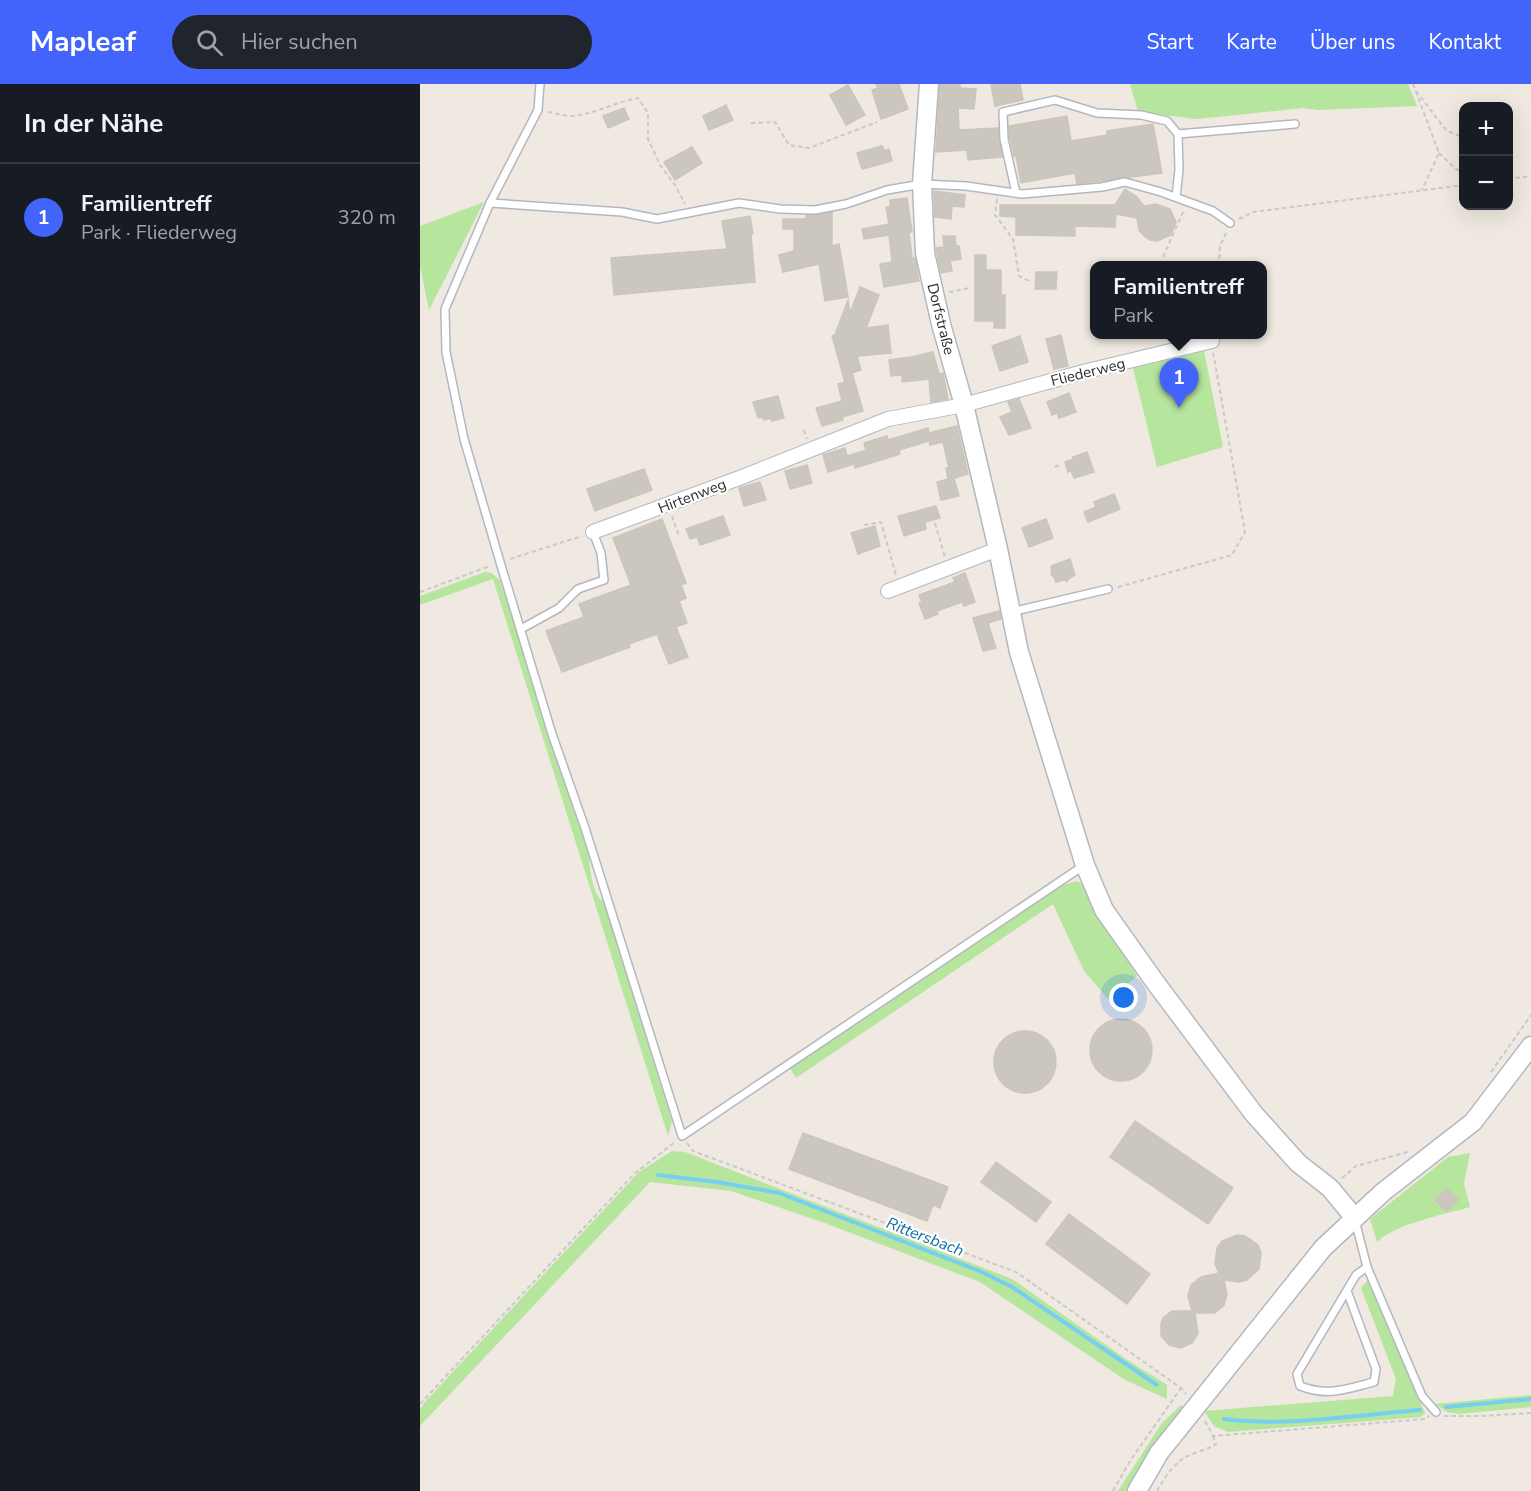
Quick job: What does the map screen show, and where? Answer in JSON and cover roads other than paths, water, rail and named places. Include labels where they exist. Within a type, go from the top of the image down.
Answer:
[{"type":"street","name":"Dorfstraße","points":[[929,84],[922,184],[925,253],[964,405],[1024,667],[1085,865],[1104,909],[1155,982],[1254,1114],[1298,1163],[1330,1188],[1354,1217]]},
{"type":"street","name":"Fliederweg","points":[[964,405],[1087,371],[1212,341]]},
{"type":"street","name":"Hirtenweg","points":[[593,532],[888,419],[964,405]]},
{"type":"street","points":[[893,589],[998,549]]},
{"type":"street","points":[[1137,1491],[1159,1453],[1323,1248],[1383,1192],[1473,1122],[1531,1046]]},
{"type":"lane","points":[[540,84],[538,110],[490,203],[445,309],[446,352],[464,439],[552,734],[585,828],[682,1136],[1085,865]]},
{"type":"lane","points":[[1016,193],[1004,139],[1003,112],[1055,100],[1097,113],[1141,115],[1167,121],[1178,134],[1179,170],[1176,198]]},
{"type":"lane","points":[[1178,134],[1295,124]]},
{"type":"lane","points":[[490,203],[622,212],[657,219],[739,203],[780,209],[815,210],[846,204],[887,190],[922,184],[1016,193],[1102,187],[1125,182],[1213,211],[1230,223]]},
{"type":"lane","points":[[521,629],[559,608],[578,589],[604,580],[601,553],[593,532]]},
{"type":"lane","points":[[1011,612],[1108,589]]},
{"type":"lane","points":[[1354,1217],[1367,1267],[1422,1396],[1436,1412]]},
{"type":"lane","points":[[1347,1291],[1376,1369],[1374,1382],[1335,1391],[1316,1392],[1300,1386],[1298,1374],[1356,1275],[1367,1267]]},
{"type":"waterway","name":"Rittersbach","points":[[658,1175],[779,1193],[982,1272],[1012,1287],[1157,1385]]},
{"type":"waterway","name":"Rittersbach","points":[[1446,1407],[1531,1399]]},
{"type":"waterway","name":"Rittersbach","points":[[1224,1419],[1297,1421],[1420,1410]]},
{"type":"place","name":"Familientreff","points":[[1179,408]]}]
